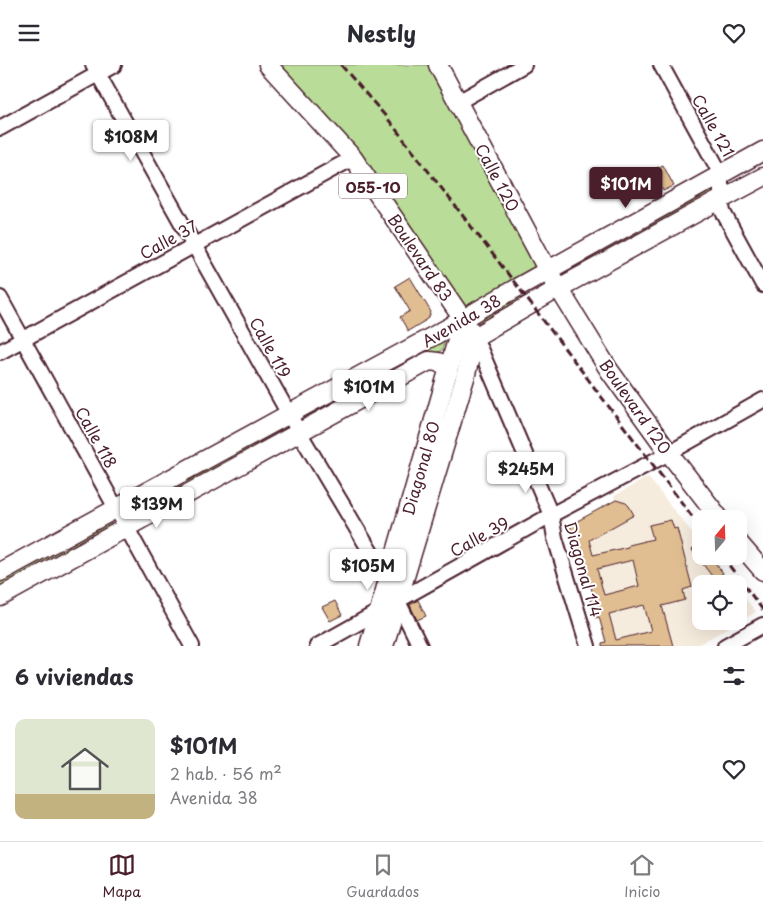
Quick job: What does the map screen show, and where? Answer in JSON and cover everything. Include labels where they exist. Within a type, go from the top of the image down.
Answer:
[{"type":"main road","name":"Boulevard 83","points":[[268,65],[353,158],[475,337]]},
{"type":"main road","name":"Calle 120","points":[[438,65],[559,289]]},
{"type":"main road","name":"Avenida 38","points":[[0,572],[448,328],[763,151]]},
{"type":"main road","name":"Avenida 38","points":[[475,337],[763,177]]},
{"type":"main road","name":"Boulevard 120","points":[[559,289],[609,370],[713,510]]},
{"type":"main road","name":"Diagonal 80","points":[[369,646],[463,319]]},
{"type":"main road","name":"Diagonal 80","points":[[384,646],[463,387],[475,337]]},
{"type":"main road","name":"Avenida 38","points":[[0,597],[429,361],[446,365],[448,373]]},
{"type":"main road","points":[[748,554],[763,571]]},
{"type":"street","points":[[0,128],[95,69],[114,65]]},
{"type":"street","points":[[458,102],[524,65]]},
{"type":"street","name":"Calle 121","points":[[661,65],[721,175],[723,211],[763,285]]},
{"type":"street","name":"Calle 119","points":[[95,69],[299,432],[388,581],[420,646]]},
{"type":"street","name":"Calle 37","points":[[0,352],[353,158]]},
{"type":"street","name":"Calle 118","points":[[0,298],[192,646]]},
{"type":"street","name":"Diagonal 114","points":[[475,337],[551,515],[555,539],[588,646]]},
{"type":"street","name":"Calle 39","points":[[317,646],[551,515],[669,453],[763,400]]},
{"type":"street","points":[[725,646],[763,625]]},
{"type":"shaded area","points":[[648,477],[692,533],[692,565],[718,565],[726,575],[692,575],[692,630],[724,630],[696,646],[605,646],[606,642],[599,617],[595,618],[590,599],[594,597],[587,572],[585,572],[570,525],[615,500],[614,496]]},
{"type":"shaded area","points":[[747,601],[756,612],[747,617]]},
{"type":"green space","points":[[276,65],[428,65],[537,262],[535,270],[476,306],[467,306],[457,302]]},
{"type":"green space","points":[[710,186],[714,190],[713,195],[566,277],[559,274]]},
{"type":"green space","points":[[517,292],[522,299],[481,323],[474,322]]},
{"type":"green space","points":[[446,336],[442,350],[312,419],[305,417],[307,410]]},
{"type":"green space","points":[[278,425],[284,427],[284,434],[136,515],[128,513],[130,505]]},
{"type":"green space","points":[[105,519],[111,522],[110,528],[0,589],[0,576]]},
{"type":"building","points":[[663,165],[674,186],[663,191],[653,170]]},
{"type":"building","points":[[410,277],[431,312],[428,319],[408,331],[400,317],[410,311],[395,286]]},
{"type":"building","points":[[616,500],[626,503],[634,515],[589,540],[593,555],[653,539],[649,525],[671,520],[674,529],[677,528],[692,587],[683,590],[685,600],[662,606],[673,646],[602,646],[602,643],[606,642],[599,617],[595,618],[590,599],[594,598],[582,559],[585,558],[573,537],[570,525]],"holes":[[[633,560],[639,586],[604,595],[597,569]],[[644,605],[651,631],[616,640],[609,614]]]},
{"type":"building","points":[[704,565],[717,565],[723,573],[721,575],[711,575]]},
{"type":"building","points":[[418,600],[426,616],[417,620],[410,605]]},
{"type":"building","points":[[335,601],[342,615],[330,621],[322,607]]},
{"type":"railway","points":[[341,65],[388,119],[692,516]]},
{"type":"railway","points":[[729,565],[763,610]]}]
